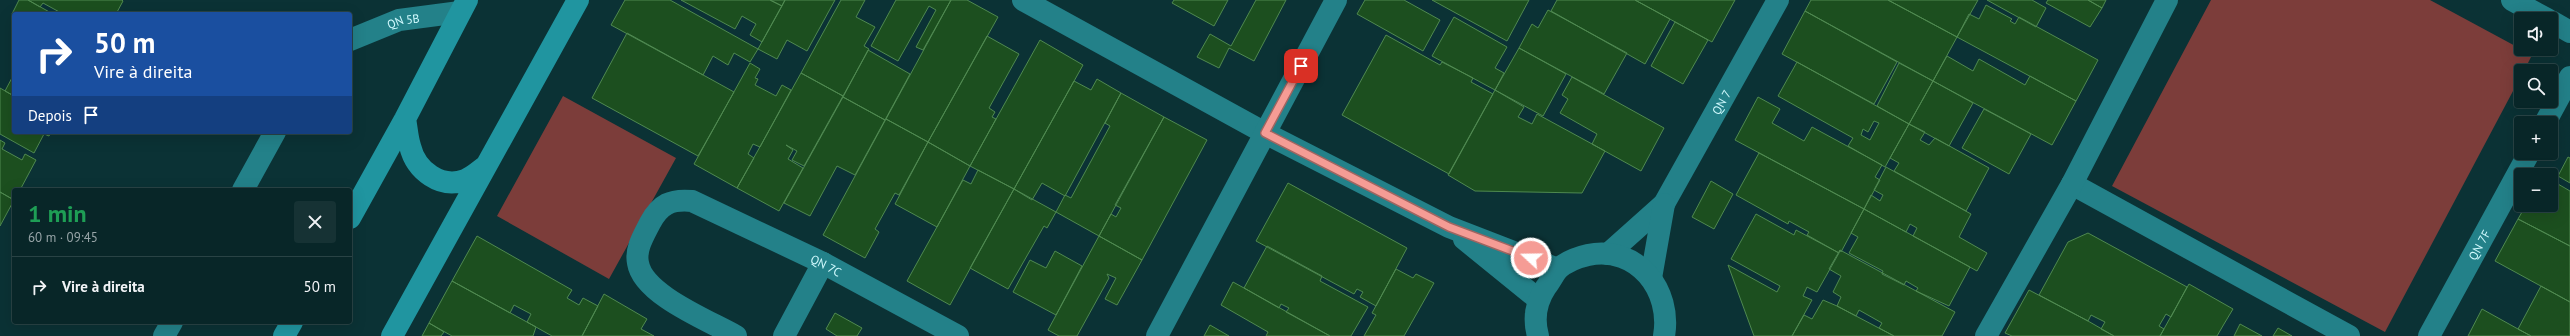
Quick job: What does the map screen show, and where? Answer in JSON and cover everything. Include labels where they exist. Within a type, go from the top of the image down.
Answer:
[{"type":"main road","points":[[392,336],[578,0]]},
{"type":"main road","points":[[352,214],[406,118],[463,6]]},
{"type":"main road","points":[[406,118],[410,147],[420,166],[433,178],[449,184],[466,179],[488,165]]},
{"type":"main road","points":[[284,336],[291,324]]},
{"type":"street","points":[[1023,0],[1265,133],[1449,227],[1558,269]]},
{"type":"street","points":[[1157,336],[1336,0]]},
{"type":"street","name":"QN 7","points":[[1608,254],[1664,204],[1778,0]]},
{"type":"street","points":[[1986,336],[2072,184],[2167,0]]},
{"type":"street","points":[[2512,0],[2534,12]]},
{"type":"street","name":"QN 5B","points":[[352,39],[399,20],[463,6]]},
{"type":"street","points":[[2558,25],[2570,32]]},
{"type":"street","points":[[2549,116],[2570,77]]},
{"type":"street","points":[[244,188],[274,134]]},
{"type":"street","name":"QN 7F","points":[[2430,336],[2525,160]]},
{"type":"street","points":[[2072,184],[2349,336]]},
{"type":"street","name":"QN 7C","points":[[736,336],[655,291],[644,279],[638,263],[640,243],[655,213],[668,202],[692,201],[824,263],[958,336]]},
{"type":"street","name":"QN 7","points":[[1651,278],[1664,204]]},
{"type":"street","points":[[1449,227],[1538,300]]},
{"type":"street","points":[[1538,336],[1535,314],[1538,300],[1558,269],[1581,257],[1608,254],[1624,258],[1651,278],[1663,300],[1669,332]]},
{"type":"street","points":[[784,336],[824,263]]},
{"type":"street","points":[[164,336],[171,324]]},
{"type":"shaded area","points":[[2211,0],[2430,0],[2514,45],[2514,56],[2532,56],[2528,64],[2514,64],[2514,89],[2385,332],[2112,186]]},
{"type":"shaded area","points":[[563,96],[676,158],[609,279],[497,216]]},
{"type":"building","points":[[19,0],[28,0],[49,12],[13,12]]},
{"type":"building","points":[[28,0],[123,1],[117,12],[59,12],[43,3],[40,7]]},
{"type":"building","points":[[625,0],[670,0],[758,49],[750,62],[734,53],[728,65],[713,56],[703,75],[611,25]]},
{"type":"building","points":[[681,0],[770,0],[782,6],[762,42],[750,35],[756,24],[742,16],[735,29]]},
{"type":"building","points":[[770,0],[785,0],[782,6]]},
{"type":"building","points":[[785,0],[835,0],[807,51],[787,40],[777,59],[758,49]]},
{"type":"building","points":[[841,0],[865,0],[856,17],[875,27],[864,46],[869,49],[843,96],[801,73]]},
{"type":"building","points":[[896,0],[951,0],[923,50],[916,47],[936,10],[929,6],[898,61],[871,46]]},
{"type":"building","points":[[951,0],[967,0],[998,17],[928,142],[886,119]]},
{"type":"building","points":[[1174,0],[1228,0],[1214,26],[1172,3]]},
{"type":"building","points":[[1256,0],[1286,0],[1254,61],[1229,48],[1219,68],[1197,57],[1210,34],[1231,46]]},
{"type":"building","points":[[1365,0],[1404,0],[1440,20],[1423,51],[1357,14]]},
{"type":"building","points":[[1432,0],[1529,0],[1507,41]]},
{"type":"building","points":[[1557,0],[1635,0],[1670,19],[1645,64],[1551,11]]},
{"type":"building","points":[[1635,0],[1735,0],[1712,42]]},
{"type":"building","points":[[1811,0],[1888,0],[1957,37],[1933,81],[1805,11]]},
{"type":"building","points":[[1888,0],[1978,0],[1957,37]]},
{"type":"building","points":[[1987,0],[2032,0],[2046,8],[2036,27]]},
{"type":"building","points":[[2048,0],[2088,0],[2102,8],[2090,27],[2046,3]]},
{"type":"building","points":[[2088,0],[2106,0],[2102,8]]},
{"type":"building","points":[[1986,5],[2012,19],[2010,21],[2015,24],[2019,17],[2098,60],[2076,101],[1957,37],[1969,14],[1979,19]]},
{"type":"building","points":[[1548,10],[1627,53],[1604,94],[1519,48],[1532,24],[1538,28]]},
{"type":"building","points":[[1805,11],[1897,62],[1874,104],[1782,54]]},
{"type":"building","points":[[1454,17],[1507,47],[1495,68],[1504,73],[1495,90],[1432,56]]},
{"type":"building","points":[[1675,22],[1708,40],[1683,84],[1651,66]]},
{"type":"building","points":[[627,33],[734,92],[698,156],[592,98]]},
{"type":"building","points":[[1386,35],[1440,65],[1442,62],[1473,78],[1471,82],[1493,94],[1449,174],[1342,115]]},
{"type":"building","points":[[987,36],[1019,54],[989,108],[995,112],[992,117],[996,119],[970,166],[928,142]]},
{"type":"building","points":[[1040,40],[1083,65],[1014,189],[970,166]]},
{"type":"building","points":[[1519,48],[1566,74],[1543,116],[1495,90]]},
{"type":"building","points":[[868,50],[910,74],[885,120],[843,97]]},
{"type":"building","points":[[1947,56],[1973,71],[1979,59],[2025,85],[2030,76],[2076,101],[2052,145],[1933,81]]},
{"type":"building","points":[[1797,62],[1909,124],[1885,167],[1848,146],[1853,138],[1778,96]],"holes":[[[1874,121],[1879,123],[1870,140],[1861,135],[1863,129],[1868,132]]]},
{"type":"building","points":[[750,63],[760,69],[755,78],[758,79],[755,85],[776,96],[782,85],[791,90],[760,147],[753,144],[748,154],[754,158],[737,188],[694,164]]},
{"type":"building","points":[[1899,63],[1933,81],[1909,124],[1877,106]]},
{"type":"building","points":[[801,73],[843,96],[804,166],[792,160],[797,151],[786,145],[793,150],[788,159],[803,168],[779,211],[737,188]]},
{"type":"building","points":[[1572,77],[1664,128],[1641,171],[1592,144],[1597,134],[1560,113],[1568,99],[1562,95]]},
{"type":"building","points":[[12,78],[12,95],[5,91]]},
{"type":"building","points":[[1097,79],[1121,93],[1065,196],[1042,183],[1032,200],[1014,189],[1074,81],[1091,90]]},
{"type":"building","points":[[1933,81],[1973,103],[1949,146],[1909,124]]},
{"type":"building","points":[[0,88],[12,95],[12,134],[44,134],[34,153],[0,134]]},
{"type":"building","points":[[1495,90],[1524,107],[1518,117],[1532,124],[1537,114],[1605,151],[1582,193],[1475,191],[1448,175]]},
{"type":"building","points":[[1121,93],[1164,117],[1099,236],[1056,212],[1065,195],[1071,198],[1110,126],[1105,123]]},
{"type":"building","points":[[843,97],[885,120],[855,175],[837,166],[810,216],[784,203]]},
{"type":"building","points":[[1758,97],[1780,109],[1772,123],[1804,141],[1812,127],[1882,165],[1875,177],[1880,180],[1864,209],[1735,140]]},
{"type":"building","points":[[1984,109],[2031,134],[2009,174],[1962,148]]},
{"type":"building","points":[[1164,117],[1207,140],[1142,260],[1099,236],[1111,214],[1116,217],[1121,208],[1115,205]]},
{"type":"building","points":[[886,119],[928,142],[899,195],[895,193],[875,229],[879,232],[865,258],[823,235]]},
{"type":"building","points":[[1909,124],[1925,132],[1920,140],[1929,145],[1935,138],[1989,168],[1966,211],[1894,171],[1899,163],[1890,158]]},
{"type":"building","points":[[0,140],[5,143],[2,149],[22,160],[25,154],[36,160],[21,188],[12,188],[12,199],[0,192]]},
{"type":"building","points":[[928,142],[970,166],[937,227],[895,204]]},
{"type":"building","points":[[1759,153],[1864,209],[1841,252],[1840,250],[1839,253],[1807,235],[1809,232],[1789,221],[1788,224],[1736,195]]},
{"type":"building","points":[[2568,157],[2570,158],[2570,183],[2558,176]]},
{"type":"building","points":[[1886,167],[1971,214],[1959,237],[1987,253],[1977,271],[1913,236],[1917,228],[1910,224],[1906,232],[1864,209],[1871,195],[1880,201],[1883,195],[1874,190]]},
{"type":"building","points":[[978,170],[1014,189],[950,305],[907,281],[963,180],[971,184]]},
{"type":"building","points":[[1711,181],[1733,194],[1714,229],[1692,217]]},
{"type":"building","points":[[1288,183],[1407,248],[1376,306],[1360,297],[1363,292],[1357,289],[1354,294],[1256,241]]},
{"type":"building","points":[[2558,184],[2570,191],[2570,246],[2518,219],[2522,212],[2558,212]]},
{"type":"building","points":[[1014,189],[1056,212],[1047,228],[1044,226],[1008,289],[970,268]]},
{"type":"building","points":[[0,192],[12,199],[12,204],[0,226]]},
{"type":"building","points":[[1864,209],[1970,267],[1949,306],[1916,291],[1918,288],[1906,281],[1904,285],[1882,274],[1883,271],[1849,253],[1858,237],[1851,233]]},
{"type":"building","points":[[1756,214],[1794,235],[1796,230],[1839,253],[1817,292],[1807,287],[1803,296],[1812,300],[1792,336],[1754,336],[1728,265],[1777,292],[1780,286],[1731,259]]},
{"type":"building","points":[[2518,219],[2570,246],[2570,302],[2495,261]]},
{"type":"building","points":[[2088,233],[2187,287],[2171,317],[2166,314],[2159,326],[2164,329],[2160,336],[2114,336],[2101,329],[2105,322],[2091,315],[2088,321],[2039,295],[2068,242]]},
{"type":"building","points":[[477,236],[572,290],[567,298],[579,305],[583,298],[598,306],[582,336],[552,336],[527,322],[531,314],[514,305],[510,313],[452,281]]},
{"type":"building","points":[[1099,236],[1142,260],[1117,305],[1105,299],[1116,278],[1107,274],[1109,278],[1077,336],[1059,336],[1048,330]]},
{"type":"building","points":[[1267,246],[1322,276],[1320,281],[1368,307],[1351,336],[1330,336],[1286,312],[1289,308],[1281,304],[1279,308],[1244,288]]},
{"type":"building","points":[[1840,250],[1955,312],[1942,336],[1894,336],[1879,328],[1882,323],[1859,310],[1856,316],[1837,306],[1841,297],[1833,292],[1841,276],[1829,269]]},
{"type":"building","points":[[1055,251],[1082,266],[1056,315],[1013,292],[1030,260],[1046,268]]},
{"type":"building","points":[[1396,269],[1413,278],[1416,274],[1434,283],[1404,336],[1364,336],[1376,315],[1372,313]]},
{"type":"building","points":[[452,281],[536,327],[533,336],[452,336],[429,323]]},
{"type":"building","points":[[1233,282],[1330,336],[1266,336],[1268,332],[1221,305]]},
{"type":"building","points":[[2189,284],[2233,309],[2217,336],[2160,336]]},
{"type":"building","points":[[2541,286],[2570,302],[2570,336],[2531,336],[2518,329]]},
{"type":"building","points":[[2029,290],[2114,336],[2012,336],[2005,333]]},
{"type":"building","points":[[604,294],[647,319],[641,329],[654,336],[582,336]]},
{"type":"building","points":[[1823,300],[1894,336],[1792,336],[1804,315],[1812,319]]},
{"type":"building","points":[[2482,309],[2518,329],[2531,336],[2468,336]]},
{"type":"building","points":[[835,313],[862,328],[857,336],[837,336],[826,329]]},
{"type":"building","points":[[429,323],[444,332],[441,336],[422,336]]},
{"type":"building","points":[[2240,324],[2262,336],[2234,336]]},
{"type":"building","points":[[1210,325],[1229,336],[1204,336]]},
{"type":"building","points":[[2278,328],[2292,336],[2273,336]]},
{"type":"route","points":[[1301,66],[1265,133],[1449,227],[1531,258]]}]
